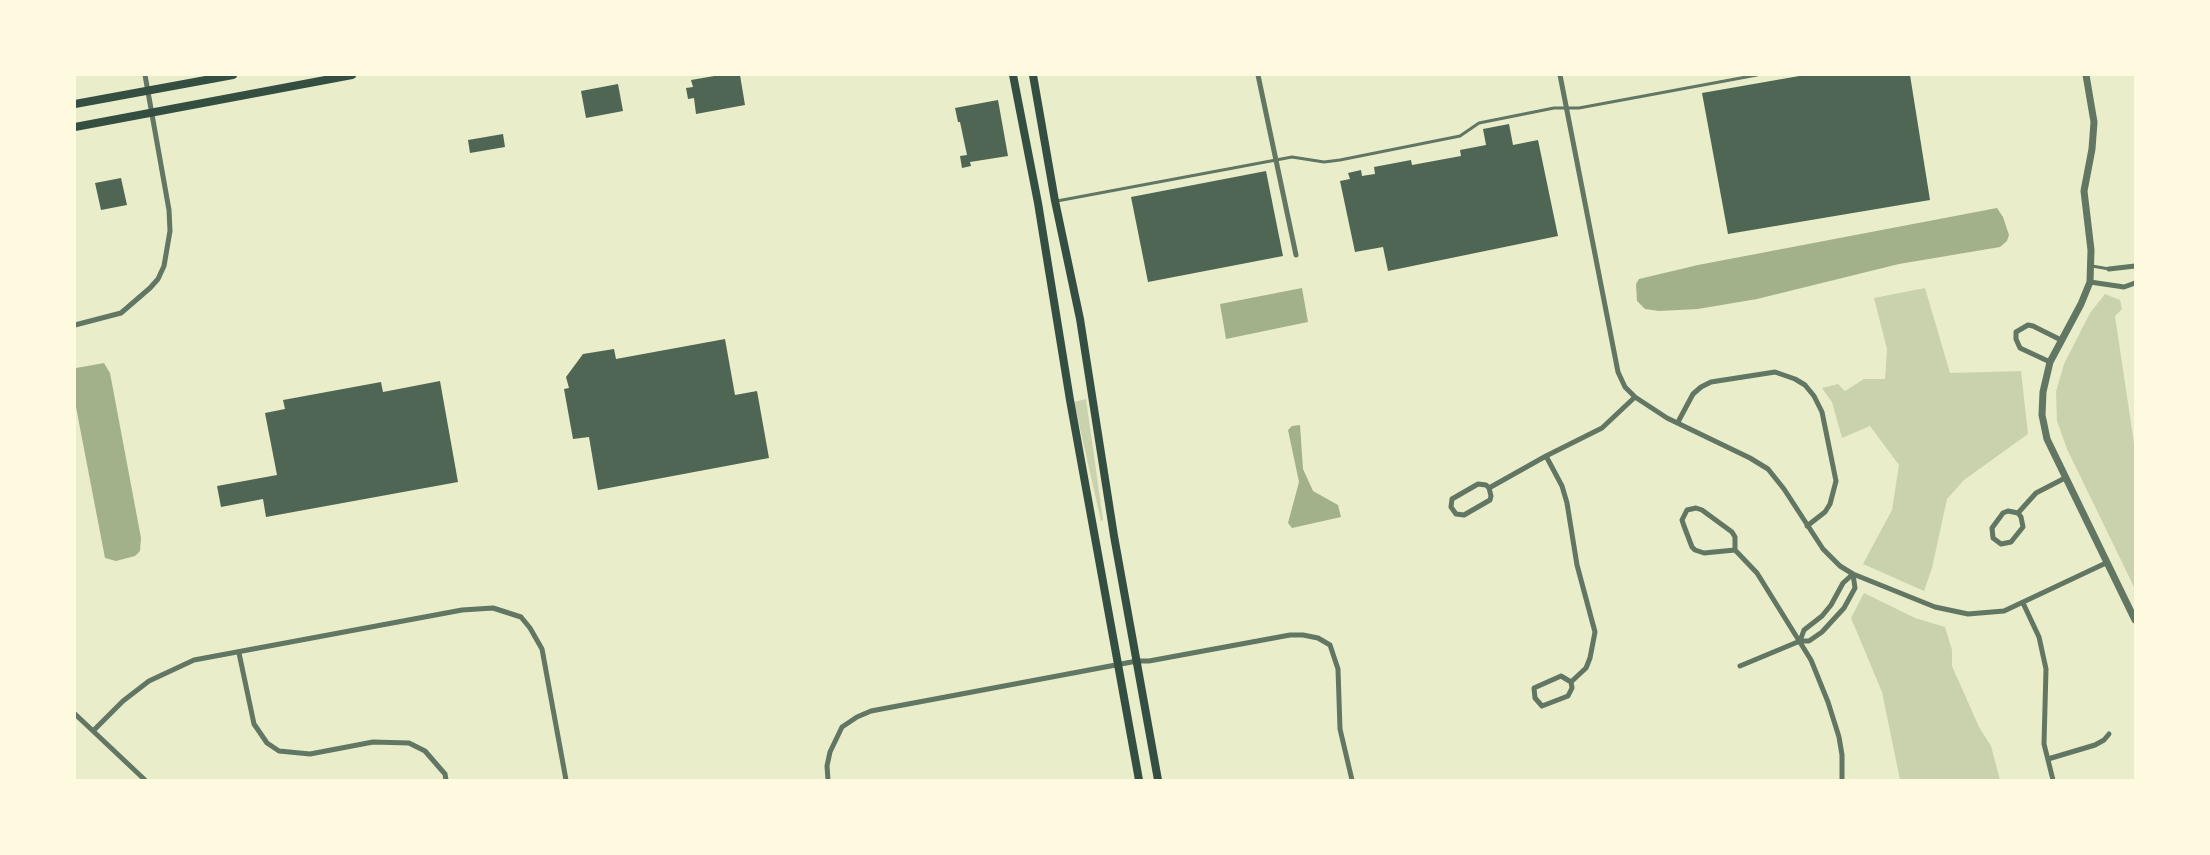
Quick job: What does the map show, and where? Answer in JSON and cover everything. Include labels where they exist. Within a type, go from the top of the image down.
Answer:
[{"type":"main road","points":[[75,104],[233,75]]},
{"type":"main road","points":[[75,126],[152,114],[352,75]]},
{"type":"main road","points":[[1013,75],[1038,203],[1070,400],[1139,780]]},
{"type":"main road","points":[[1033,75],[1055,201],[1080,319],[1113,526],[1158,780]]},
{"type":"street","points":[[75,325],[121,313],[150,288],[158,279],[164,266],[170,231],[169,210],[145,75]]},
{"type":"street","points":[[1258,75],[1296,255]]},
{"type":"street","points":[[1560,75],[1618,372],[1625,387],[1635,397],[1649,407],[1768,469],[1784,489],[1822,549],[1840,566],[1853,574],[1935,608],[1980,614],[2004,610],[2106,563]]},
{"type":"street","points":[[2086,75],[2094,122],[2092,149],[2084,191],[2092,266],[2090,282],[2050,362],[2043,392],[2042,415],[2047,439],[2135,620]]},
{"type":"street","points":[[2109,269],[2135,266]]},
{"type":"street","points":[[2090,282],[2124,287],[2135,283]]},
{"type":"street","points":[[2050,362],[2020,348],[2016,332],[2028,325],[2061,340]]},
{"type":"street","points":[[1678,422],[1693,394],[1711,382],[1775,372],[1795,379],[1805,386],[1814,396],[1822,412],[1836,481],[1830,504],[1825,512],[1807,526]]},
{"type":"street","points":[[1490,488],[1602,428],[1635,397]]},
{"type":"street","points":[[1546,456],[1562,486],[1567,503],[1576,565],[1595,632],[1594,645],[1586,668],[1571,682]]},
{"type":"street","points":[[2018,513],[2036,493],[2065,478]]},
{"type":"street","points":[[1478,484],[1490,488],[1490,500],[1464,515],[1453,511],[1451,503],[1455,496],[1478,484]]},
{"type":"street","points":[[1735,550],[1704,553],[1695,550],[1682,520],[1687,510],[1696,508],[1724,525],[1735,537],[1735,550],[1757,573],[1811,660],[1828,702],[1842,755],[1842,780]]},
{"type":"street","points":[[2008,511],[2018,513],[2023,522],[2021,532],[2007,544],[1997,542],[1992,533],[1994,523],[2003,513],[2008,511]]},
{"type":"street","points":[[1740,666],[1800,641],[1809,641],[1835,620],[1855,588],[1853,574]]},
{"type":"street","points":[[1800,641],[1803,630],[1822,616],[1843,583],[1853,574]]},
{"type":"street","points":[[2023,603],[2039,637],[2046,669],[2044,730],[2054,780]]},
{"type":"street","points":[[93,731],[123,701],[149,681],[194,660],[462,610],[493,608],[521,617],[542,649],[566,780]]},
{"type":"street","points":[[828,780],[827,766],[830,752],[842,727],[871,711],[1290,635],[1318,638],[1330,645],[1338,669],[1340,729],[1352,780]]},
{"type":"street","points":[[239,653],[254,724],[267,743],[279,751],[310,754],[374,742],[409,743],[425,751],[445,774],[446,780]]},
{"type":"street","points":[[1561,676],[1571,682],[1572,688],[1568,696],[1542,706],[1535,698],[1534,688],[1561,676]]},
{"type":"street","points":[[75,714],[146,780]]},
{"type":"street","points":[[2048,759],[2095,745],[2109,734]]},
{"type":"lane","points":[[1055,201],[1276,159],[1292,157],[1324,162],[1340,160],[1460,136],[1479,123],[1554,108],[1568,110],[1757,75]]},
{"type":"lane","points":[[2092,266],[2109,269]]},
{"type":"shaded area","points":[[1997,208],[2003,217],[2009,235],[2007,241],[2000,247],[1899,264],[1757,299],[1698,309],[1659,311],[1645,309],[1637,301],[1636,284],[1639,279],[1698,265]]},
{"type":"shaded area","points":[[1302,288],[1308,322],[1226,339],[1220,304]]},
{"type":"shaded area","points":[[1925,288],[1950,373],[2021,371],[2028,434],[1964,480],[1947,499],[1932,568],[1924,591],[1863,564],[1892,510],[1899,465],[1870,426],[1842,438],[1832,402],[1822,388],[1838,384],[1845,391],[1864,379],[1885,379],[1887,349],[1874,298]]},
{"type":"shaded area","points":[[2105,294],[2120,300],[2122,309],[2115,316],[2135,450],[2135,589],[2067,449],[2057,421],[2056,392],[2064,364],[2090,313]]},
{"type":"shaded area","points":[[104,363],[110,373],[141,538],[140,551],[135,556],[116,561],[105,558],[75,402],[76,368]]},
{"type":"shaded area","points":[[1086,399],[1103,520],[1101,521],[1074,402]]},
{"type":"shaded area","points":[[1300,425],[1303,469],[1313,491],[1338,505],[1341,517],[1292,528],[1288,523],[1299,482],[1288,430],[1292,426]]},
{"type":"shaded area","points":[[1864,593],[1915,618],[1945,627],[1952,650],[1952,666],[1979,727],[1991,746],[2000,780],[1900,780],[1882,692],[1851,618]]},
{"type":"building","points":[[720,75],[740,75],[745,105],[696,114],[694,98],[688,99],[686,88],[693,87],[691,80]]},
{"type":"building","points":[[1805,75],[1910,75],[1930,200],[1728,234],[1702,93]]},
{"type":"building","points":[[618,84],[623,111],[586,118],[581,91]]},
{"type":"building","points":[[998,100],[1008,156],[970,162],[971,166],[962,168],[960,156],[967,155],[955,108]]},
{"type":"building","points":[[1509,124],[1513,145],[1538,140],[1558,236],[1388,271],[1383,247],[1355,252],[1340,181],[1350,179],[1348,173],[1361,170],[1362,176],[1375,174],[1374,167],[1411,160],[1412,165],[1461,156],[1460,150],[1486,145],[1483,129]]},
{"type":"building","points":[[503,134],[505,147],[470,153],[468,140]]},
{"type":"building","points":[[1266,171],[1283,256],[1148,282],[1131,197]]},
{"type":"building","points":[[121,178],[127,205],[101,210],[95,183]]},
{"type":"building","points":[[725,339],[735,395],[757,391],[769,458],[598,490],[589,437],[573,439],[564,389],[569,388],[566,377],[583,354],[614,349],[616,359]]},
{"type":"building","points":[[440,381],[458,482],[266,517],[263,499],[221,507],[217,486],[277,475],[265,413],[285,409],[283,400],[381,382],[383,392]]}]
